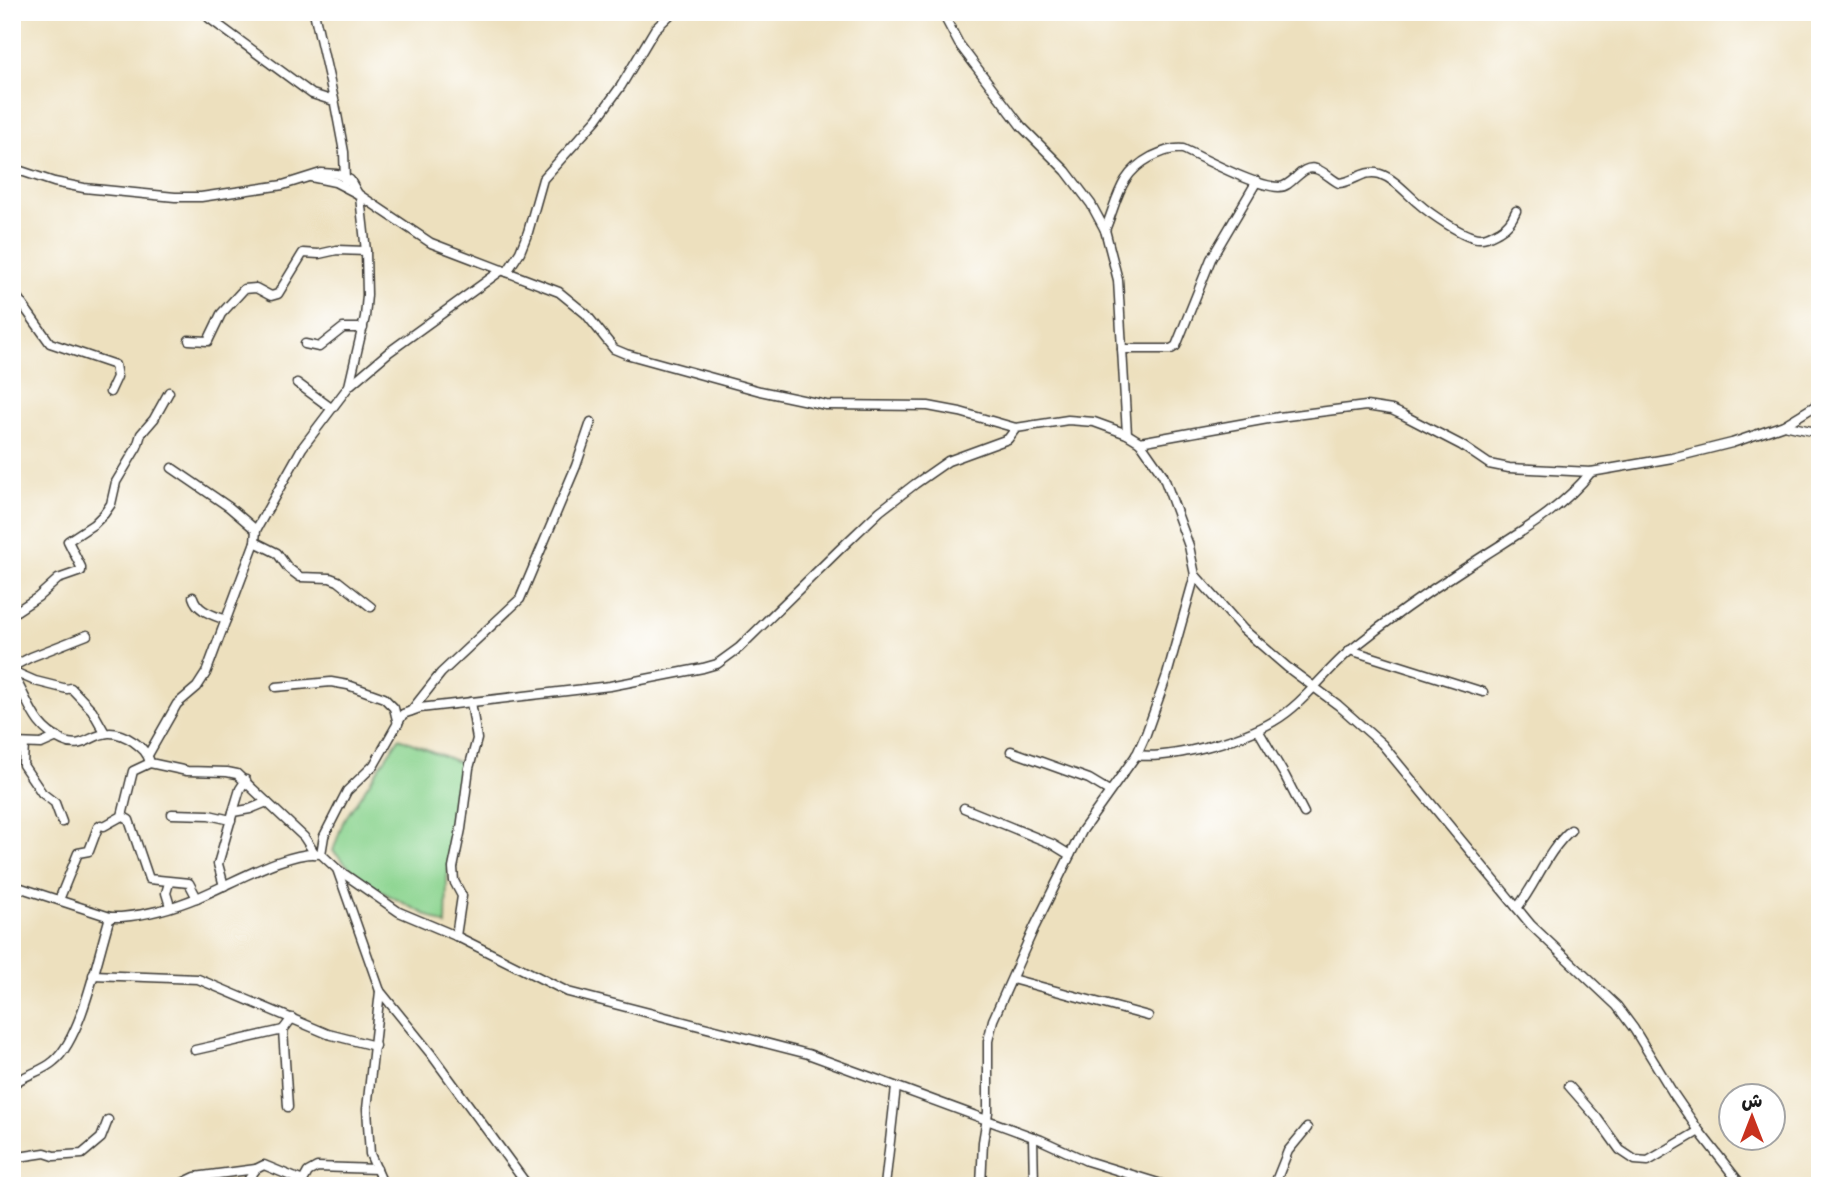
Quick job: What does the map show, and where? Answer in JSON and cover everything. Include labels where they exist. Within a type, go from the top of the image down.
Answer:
[{"type":"street","points":[[314,12],[334,101],[345,182]]},
{"type":"street","points":[[59,900],[78,853],[89,851],[98,827],[122,816],[133,771],[149,759],[177,704],[197,687],[206,673],[255,542],[256,530],[302,447],[349,386],[389,352],[504,271],[520,252],[542,179],[597,119],[621,86],[655,29],[673,12]]},
{"type":"street","points":[[942,12],[959,44],[1021,126],[1066,171],[1091,204],[1105,230],[1118,280],[1127,434]]},
{"type":"street","points":[[209,18],[312,94],[334,101]]},
{"type":"street","points":[[1105,230],[1130,171],[1165,150],[1183,149],[1257,181],[1279,187],[1313,168],[1339,183],[1350,181],[1367,172],[1383,174],[1428,211],[1466,234],[1478,238],[1488,237],[1505,227],[1513,220],[1516,211]]},
{"type":"street","points":[[12,169],[84,188],[175,197],[201,197],[282,185],[321,173],[353,184],[359,195],[366,251],[367,295],[363,328],[349,386]]},
{"type":"street","points":[[1122,349],[1171,349],[1176,346],[1211,259],[1257,181]]},
{"type":"street","points":[[359,195],[431,243],[559,292],[586,314],[614,349],[626,354],[803,401],[841,406],[928,406],[1016,428],[1047,422],[1080,421],[1108,426],[1140,442],[1158,466],[1189,546],[1195,575],[1167,675],[1150,724],[1136,755],[1082,831],[990,1030],[987,1122],[983,1142],[981,1186]]},
{"type":"street","points":[[189,340],[208,341],[221,314],[244,289],[256,288],[271,296],[278,294],[303,253],[366,251]]},
{"type":"street","points":[[12,290],[50,343],[115,365],[117,377],[110,392]]},
{"type":"street","points":[[305,345],[318,347],[343,328],[363,328]]},
{"type":"street","points":[[297,383],[331,408]]},
{"type":"street","points":[[12,614],[38,597],[58,579],[81,571],[82,567],[68,541],[94,524],[111,504],[116,482],[137,447],[141,434],[154,419],[169,392]]},
{"type":"street","points":[[1140,442],[1279,417],[1366,406],[1392,410],[1405,416],[1461,445],[1489,464],[1509,468],[1591,472],[1709,450],[1784,425],[1820,403]]},
{"type":"street","points":[[411,710],[441,673],[520,599],[576,466],[591,422]]},
{"type":"street","points":[[1784,425],[1820,433]]},
{"type":"street","points":[[318,854],[347,791],[374,765],[403,714],[411,710],[610,686],[717,664],[739,648],[880,511],[948,461],[1008,439],[1016,428]]},
{"type":"street","points":[[172,468],[229,507],[256,530]]},
{"type":"street","points":[[1136,755],[1148,757],[1171,754],[1258,730],[1289,711],[1350,650],[1467,566],[1534,525],[1582,484],[1591,472]]},
{"type":"street","points":[[255,542],[277,553],[288,568],[300,577],[330,578],[338,581],[371,607]]},
{"type":"street","points":[[1195,575],[1243,629],[1353,717],[1382,744],[1517,908],[1546,940],[1617,1006],[1673,1093],[1742,1186]]},
{"type":"street","points":[[193,597],[200,608],[226,620]]},
{"type":"street","points":[[12,671],[31,657],[87,635]]},
{"type":"street","points":[[1350,650],[1483,692]]},
{"type":"street","points":[[12,671],[35,681],[71,688],[92,710],[105,733]]},
{"type":"street","points":[[12,671],[35,720],[57,737],[72,744],[105,733],[116,733],[123,735],[149,759],[187,771],[237,774],[304,837],[318,854],[399,912],[456,936],[568,992],[808,1054],[1033,1137],[1087,1161],[1168,1186]]},
{"type":"street","points":[[276,687],[331,682],[348,685],[384,698],[394,708],[398,724]]},
{"type":"street","points":[[456,936],[462,901],[454,880],[453,868],[469,768],[477,739],[471,702]]},
{"type":"street","points":[[1258,730],[1286,776],[1304,813]]},
{"type":"street","points":[[12,739],[14,743],[41,744],[57,737]]},
{"type":"street","points":[[24,744],[23,765],[42,793],[55,803],[62,822]]},
{"type":"street","points":[[1011,751],[1089,779],[1109,791]]},
{"type":"street","points":[[224,886],[218,864],[240,789],[246,780]]},
{"type":"street","points":[[172,814],[232,816],[267,802]]},
{"type":"street","points":[[964,808],[1042,840],[1070,855]]},
{"type":"street","points":[[122,816],[128,820],[149,879],[190,883],[197,898]]},
{"type":"street","points":[[1517,908],[1534,885],[1551,851],[1571,830]]},
{"type":"street","points":[[12,885],[110,917],[133,916],[197,898],[282,861],[318,854]]},
{"type":"street","points":[[337,869],[380,991],[432,1054],[528,1186]]},
{"type":"street","points":[[169,883],[166,893],[170,906]]},
{"type":"street","points":[[12,1085],[54,1061],[71,1042],[110,917]]},
{"type":"street","points":[[93,975],[198,979],[328,1034],[374,1046]]},
{"type":"street","points":[[1012,979],[1148,1016]]},
{"type":"street","points":[[380,991],[367,1110],[367,1138],[370,1154],[384,1186]]},
{"type":"street","points":[[195,1050],[283,1030],[292,1018]]},
{"type":"street","points":[[283,1030],[288,1107]]},
{"type":"street","points":[[1569,1086],[1620,1150],[1635,1160],[1648,1161],[1699,1130]]},
{"type":"street","points":[[885,1186],[896,1087]]},
{"type":"street","points":[[12,1158],[45,1153],[54,1156],[82,1154],[100,1138],[108,1121]]},
{"type":"street","points":[[1274,1186],[1288,1151],[1307,1128]]},
{"type":"street","points":[[1033,1137],[1034,1186]]},
{"type":"street","points":[[244,1186],[262,1166],[269,1166],[304,1181],[308,1172],[317,1167],[377,1169]]},
{"type":"street","points":[[176,1186],[195,1177],[256,1170]]},
{"type":"street","points":[[1132,1174],[1143,1182],[1144,1186]]},
{"type":"green space","points":[[399,738],[463,764],[447,879],[446,925],[365,883],[333,851],[343,822]]}]
